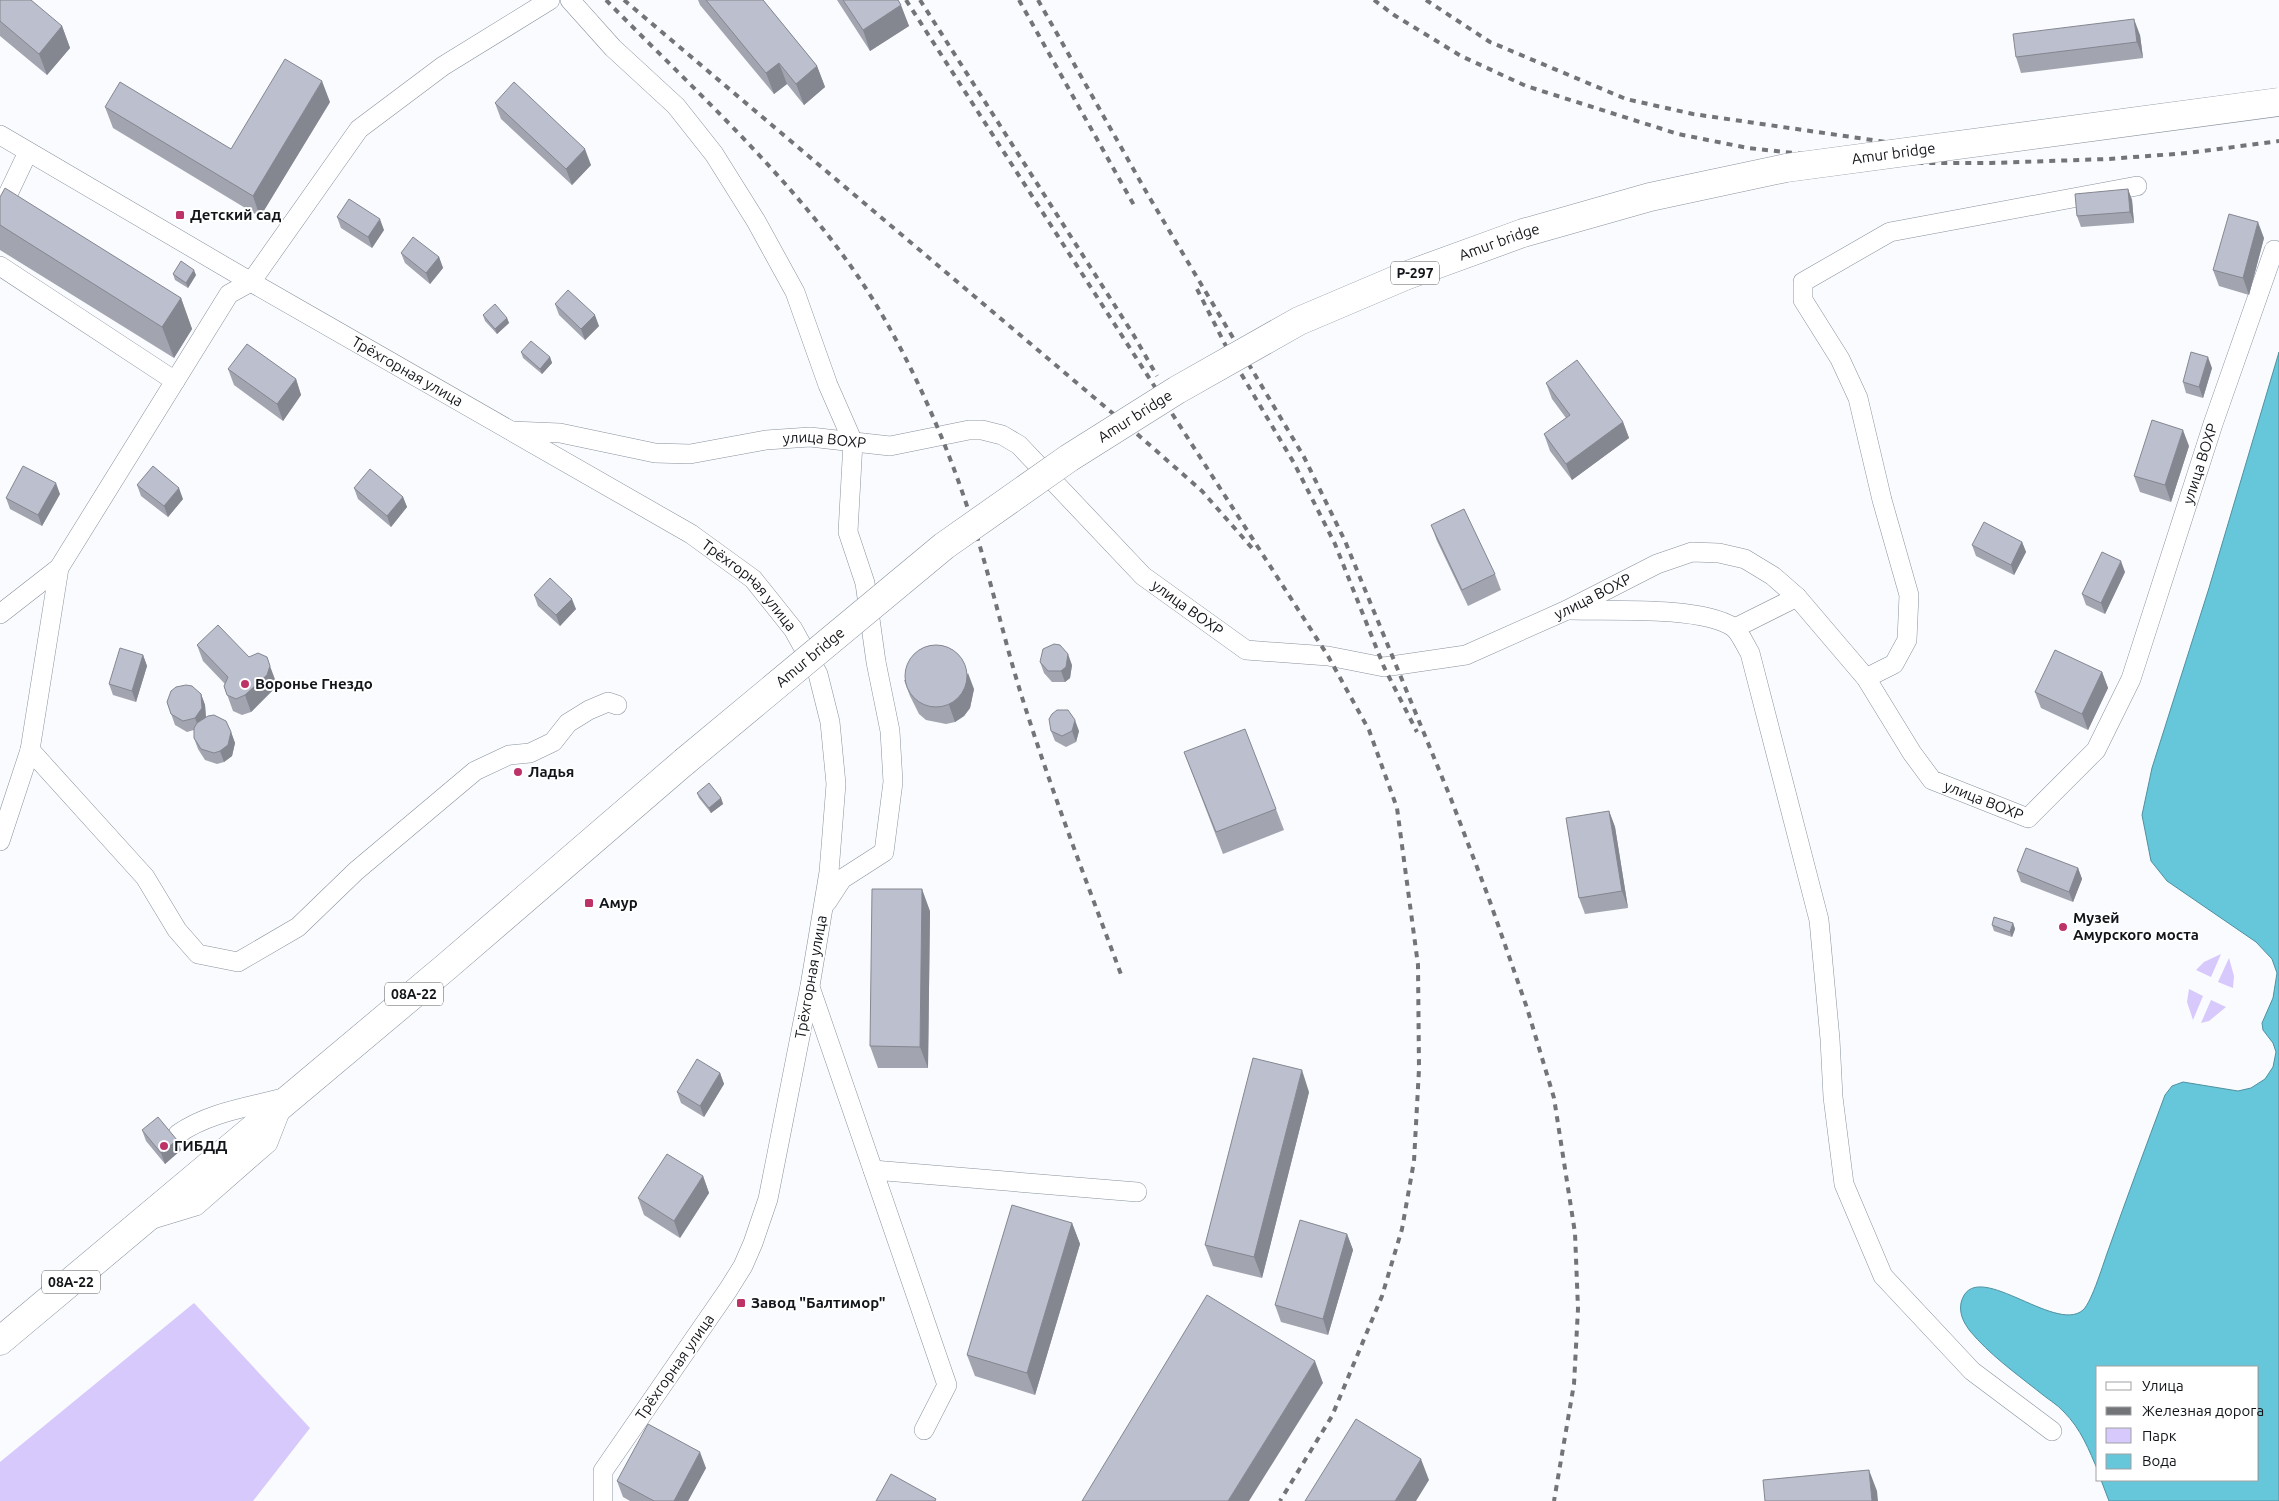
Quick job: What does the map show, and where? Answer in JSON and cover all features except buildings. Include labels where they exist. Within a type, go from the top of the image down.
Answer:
[{"type":"highway","name":"Amur bridge","points":[[684,762],[944,546],[1069,458],[1177,390],[1299,321],[1405,276],[1523,233],[1650,197],[1786,168],[2279,102]]},
{"type":"highway","name":"08А-22","points":[[0,1341],[438,974],[684,762]]},
{"type":"street","points":[[0,614],[59,568],[229,294],[251,282],[359,129],[443,66],[550,0]]},
{"type":"street","points":[[570,0],[614,48],[676,106],[714,154],[756,221],[795,292],[828,386],[853,442],[848,532],[865,583],[876,662],[890,731],[893,782],[884,852],[842,879],[823,908]]},
{"type":"street","name":"Трёхгорная улица","points":[[0,136],[691,534],[752,580],[793,629],[818,674],[830,722],[836,784],[829,872],[810,986],[768,1199],[743,1266],[603,1471],[603,1501]]},
{"type":"street","points":[[0,210],[28,152]]},
{"type":"street","points":[[1866,678],[1894,664],[1907,640],[1909,595],[1882,500],[1858,398],[1840,359],[1803,300],[1803,282],[1890,232],[2137,186]]},
{"type":"street","name":"улица ВОХР","points":[[512,431],[560,433],[655,453],[690,454],[766,440],[810,437],[890,446],[969,430],[982,430],[1002,435],[1019,445],[1143,576],[1246,650],[1328,656],[1384,667],[1466,655],[1567,610],[1657,564],[1692,552],[1719,553],[1744,559],[1772,576],[1797,597],[1866,678],[1912,753],[1932,780],[2028,818],[2096,750],[2131,679],[2213,424],[2274,250]]},
{"type":"street","points":[[0,266],[175,381]]},
{"type":"street","points":[[0,841],[30,750],[59,568]]},
{"type":"street","points":[[1735,628],[1797,597]]},
{"type":"street","points":[[1567,610],[1691,614],[1714,618],[1735,628],[1750,653],[1819,920],[1834,1097],[1844,1184],[1883,1276],[1972,1371],[2052,1431]]},
{"type":"street","points":[[30,750],[145,877],[177,930],[198,954],[238,962],[298,927],[356,871],[475,771],[509,755],[530,753],[552,742],[568,723],[589,710],[608,702],[616,705]]},
{"type":"street","points":[[810,986],[947,1385],[924,1430]]},
{"type":"street","points":[[178,1134],[192,1124],[213,1116],[288,1099]]},
{"type":"street","points":[[873,1170],[1137,1192]]},
{"type":"green space","points":[[2221,954],[2211,977],[2196,970],[2204,962]]},
{"type":"green space","points":[[2229,958],[2234,976],[2233,988],[2218,982]]},
{"type":"green space","points":[[2189,989],[2203,996],[2193,1020],[2187,1002]]},
{"type":"green space","points":[[2211,1000],[2226,1007],[2209,1021],[2201,1023]]},
{"type":"green space","points":[[194,1303],[310,1428],[253,1501],[0,1501],[0,1462]]},
{"type":"water","points":[[2279,352],[2279,1501],[2109,1501],[2101,1481],[2259,1481],[2259,1366],[2096,1366],[2096,1467],[2075,1425],[2058,1406],[2002,1362],[1970,1331],[1961,1315],[1961,1303],[1969,1290],[1981,1287],[1997,1290],[2054,1313],[2070,1315],[2083,1310],[2098,1281],[2165,1095],[2172,1086],[2183,1082],[2238,1091],[2251,1088],[2265,1079],[2273,1067],[2276,1052],[2273,1043],[2263,1030],[2262,1023],[2273,998],[2277,973],[2272,959],[2256,942],[2167,881],[2151,861],[2142,815],[2152,768],[2209,588]]},
{"type":"railway","points":[[606,0],[738,132],[800,201],[857,275],[906,358],[934,419],[958,480],[976,532],[1014,671],[1033,730],[1122,977]]},
{"type":"railway","points":[[624,0],[1136,433],[1202,491],[1252,548]]},
{"type":"railway","points":[[906,0],[1328,656],[1369,730],[1397,808],[1418,965],[1419,1069],[1414,1161],[1402,1229],[1382,1296],[1332,1416],[1280,1501]]},
{"type":"railway","points":[[920,0],[1133,334],[1157,376]]},
{"type":"railway","points":[[1019,0],[1135,207]]},
{"type":"railway","points":[[1038,0],[1148,195],[1304,457],[1345,541],[1451,799],[1488,896],[1527,1008],[1554,1098],[1575,1233],[1578,1309],[1574,1384],[1554,1501]]},
{"type":"railway","points":[[1374,0],[1394,15],[1461,56],[1526,86],[1678,134],[1748,148],[1886,163],[1991,163],[2108,159],[2188,153],[2279,141]]},
{"type":"railway","points":[[1426,0],[1490,42],[1626,99],[1693,114],[1886,142],[2185,126],[2279,114]]},
{"type":"railway","points":[[1197,289],[1233,360],[1294,463],[1335,544],[1384,667],[1417,732]]},
{"type":"place","name":"Детский сад","points":[[180,215]]},
{"type":"place","name":"Воронье Гнездо","points":[[245,684]]},
{"type":"place","name":"Ладья","points":[[518,772]]},
{"type":"place","name":"Амур","points":[[589,903]]},
{"type":"place","name":"Музей Амурского моста","points":[[2063,927]]},
{"type":"place","name":"ГИБДД","points":[[164,1146]]},
{"type":"place","name":"Завод \"Балтимор\"","points":[[741,1303]]}]
